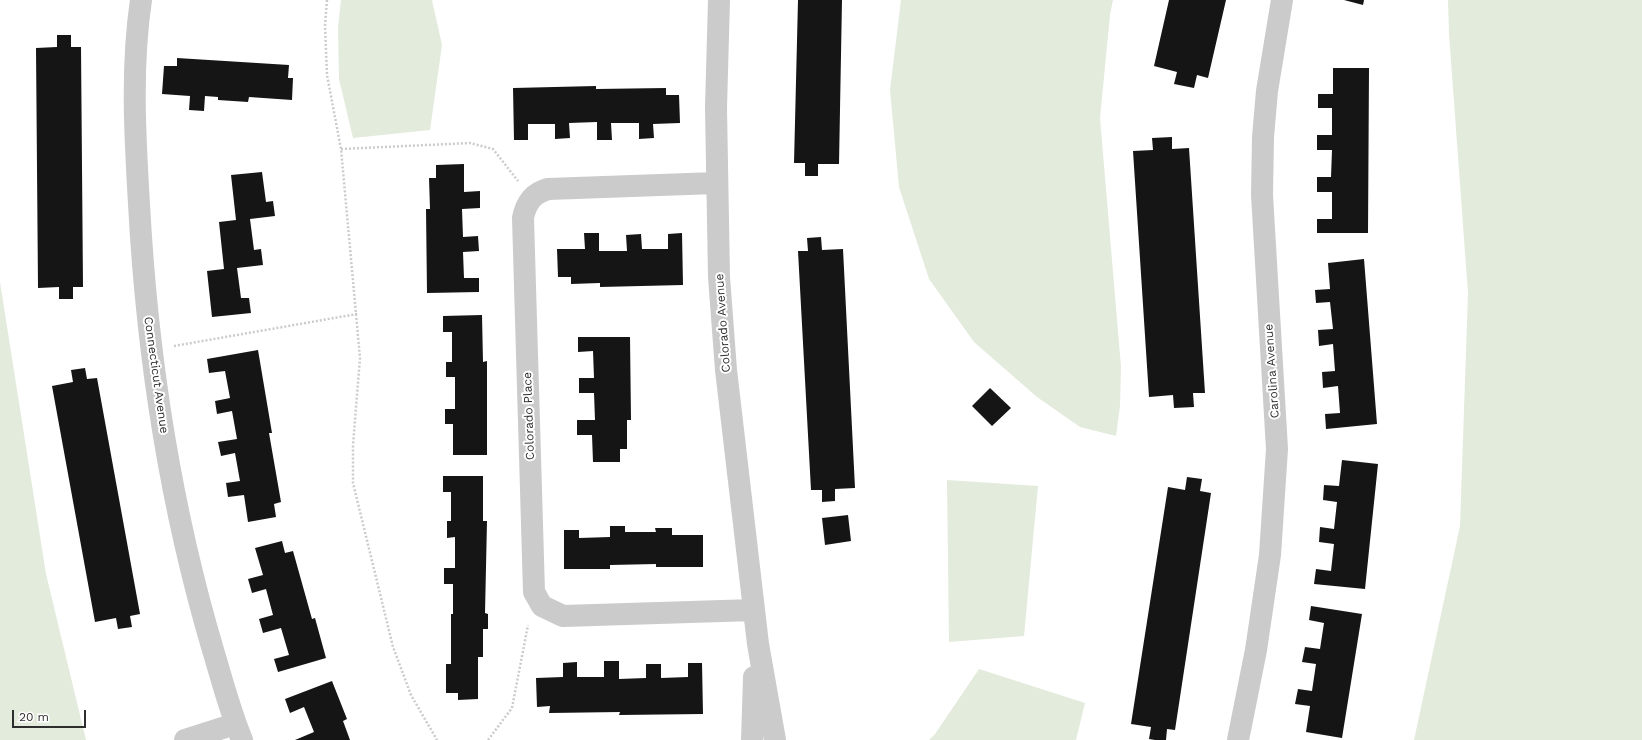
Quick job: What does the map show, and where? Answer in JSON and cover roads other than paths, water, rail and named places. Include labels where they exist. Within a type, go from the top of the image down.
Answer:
[{"type":"street","name":"Connecticut Avenue","points":[[141,0],[136,65],[136,137],[143,270],[152,349],[168,464],[185,544],[204,618],[238,732]]},
{"type":"street","name":"Colorado Avenue","points":[[719,0],[716,60],[716,183],[719,277],[726,370],[758,644],[775,740]]},
{"type":"street","name":"Carolina Avenue","points":[[1238,740],[1256,650],[1270,555],[1277,449],[1262,196],[1263,136],[1267,91],[1282,0]]},
{"type":"street","name":"Colorado Place","points":[[716,183],[548,189],[540,191],[532,197],[525,207],[523,218],[534,592],[542,606],[563,616],[754,610]]},
{"type":"street","name":"Colorado Avenue","points":[[752,740],[753,685],[758,644]]},
{"type":"street","points":[[185,740],[238,732]]}]
